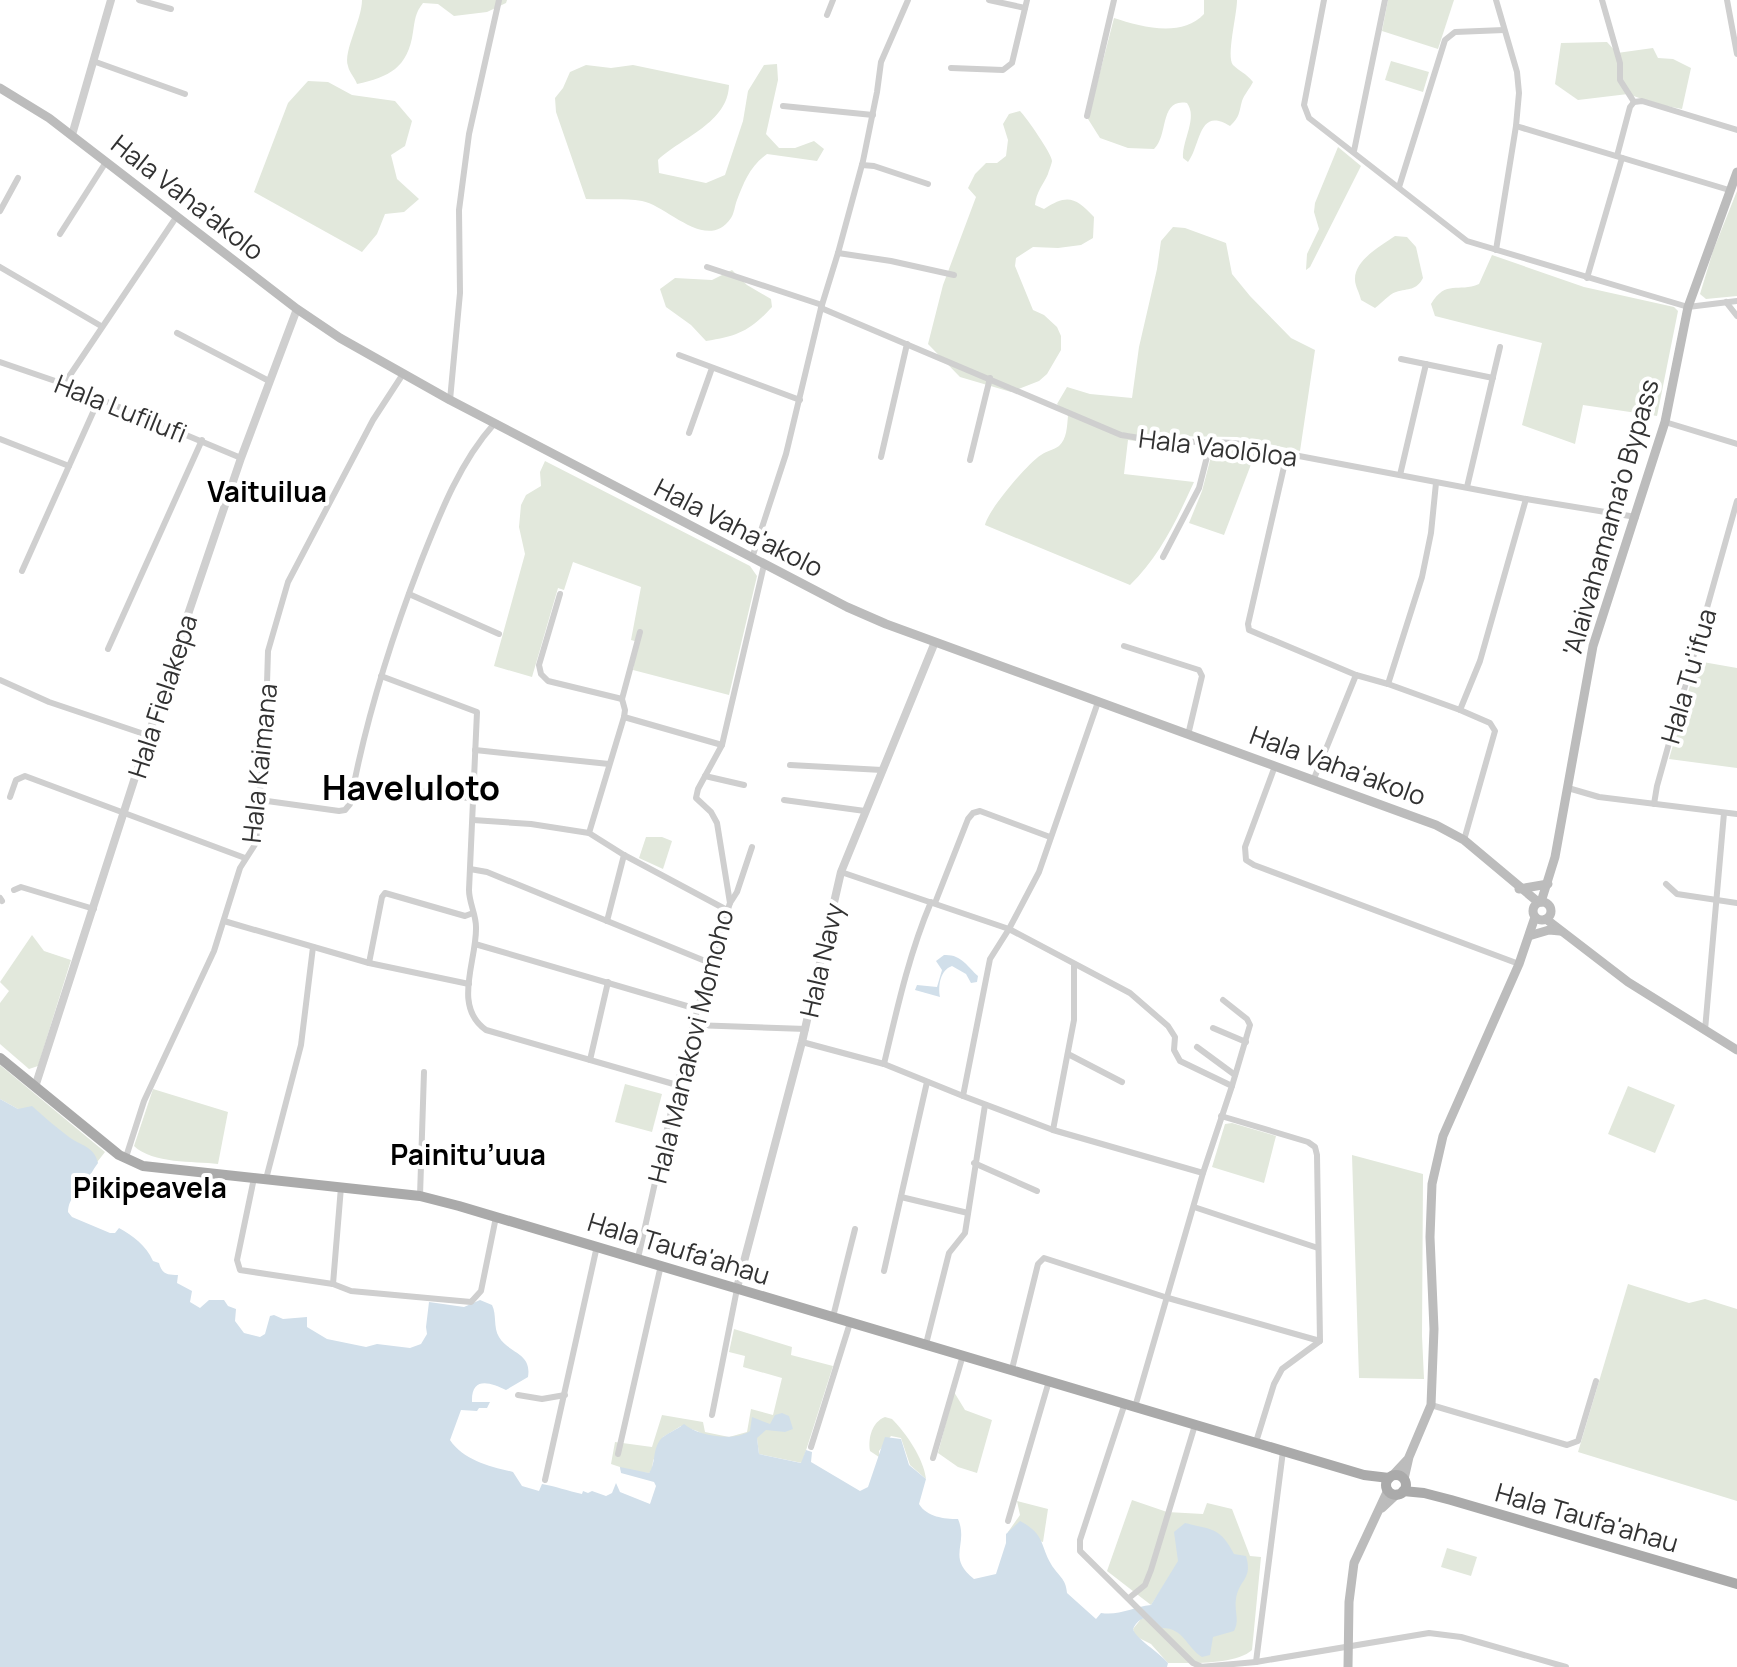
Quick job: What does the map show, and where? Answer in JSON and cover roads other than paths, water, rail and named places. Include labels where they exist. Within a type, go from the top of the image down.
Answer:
[{"type":"main road","name":"Hala Vaha'akolo","points":[[0,88],[26,102],[72,135],[297,309],[403,374],[847,607],[1436,825],[1464,840],[1566,935],[1628,982],[1737,1050]]},
{"type":"main road","name":"'Alaivahamama'o Bypass","points":[[1542,911],[1593,646],[1665,422],[1688,307],[1737,172]]},
{"type":"main road","points":[[1518,888],[1549,882]]},
{"type":"main road","points":[[1348,1667],[1349,1602],[1354,1563],[1396,1485],[1431,1405],[1434,1329],[1430,1237],[1432,1184],[1443,1136],[1542,911]]},
{"type":"main road","points":[[1529,939],[1549,930],[1566,935]]},
{"type":"main road","name":"Hala Taufa'ahau","points":[[0,1058],[125,1158],[143,1166],[420,1196],[1737,1584]]},
{"type":"street","points":[[72,135],[111,0]]},
{"type":"street","points":[[139,0],[171,9]]},
{"type":"street","points":[[450,400],[460,293],[459,210],[469,134],[499,0]]},
{"type":"street","points":[[827,15],[833,0]]},
{"type":"street","points":[[752,558],[786,454],[821,307],[862,165],[881,62],[908,0]]},
{"type":"street","points":[[989,0],[1025,8]]},
{"type":"street","points":[[951,68],[1003,70],[1012,63],[1027,0]]},
{"type":"street","points":[[1087,116],[1114,0]]},
{"type":"street","points":[[1324,0],[1304,105],[1309,118],[1467,241],[1688,307],[1737,301]]},
{"type":"street","points":[[1354,151],[1385,0]]},
{"type":"street","points":[[1496,0],[1517,72],[1519,93],[1496,250]]},
{"type":"street","points":[[1602,0],[1620,63],[1620,80],[1634,102]]},
{"type":"street","points":[[1727,0],[1737,54]]},
{"type":"street","points":[[1399,187],[1445,40],[1455,32],[1504,30]]},
{"type":"street","points":[[93,61],[185,94]]},
{"type":"street","points":[[1587,278],[1630,107],[1634,102],[1642,101],[1737,130]]},
{"type":"street","points":[[783,106],[873,115]]},
{"type":"street","points":[[1516,126],[1729,190]]},
{"type":"street","points":[[60,234],[106,162]]},
{"type":"street","points":[[862,165],[928,184]]},
{"type":"street","points":[[0,211],[18,178]]},
{"type":"street","points":[[64,384],[177,216]]},
{"type":"street","points":[[838,253],[954,275]]},
{"type":"street","points":[[0,267],[101,326]]},
{"type":"street","name":"Hala Vaolōloa","points":[[707,267],[821,307],[1121,435],[1166,442],[1211,441],[1278,452],[1286,458],[1299,456],[1636,517]]},
{"type":"street","points":[[1726,302],[1737,316]]},
{"type":"street","name":"Hala Fielakepa","points":[[35,1087],[241,458],[297,309]]},
{"type":"street","points":[[177,333],[269,381]]},
{"type":"street","points":[[881,457],[907,344]]},
{"type":"street","points":[[1467,487],[1500,347]]},
{"type":"street","points":[[679,355],[800,400]]},
{"type":"street","points":[[1401,359],[1493,378]]},
{"type":"street","name":"Hala Lufilufi","points":[[0,362],[64,384],[241,458]]},
{"type":"street","points":[[1400,475],[1426,364]]},
{"type":"street","points":[[689,433],[712,368]]},
{"type":"street","name":"Hala Kaimana","points":[[125,1158],[144,1101],[214,951],[240,868],[256,843],[268,651],[288,582],[373,420],[403,374]]},
{"type":"street","points":[[970,460],[990,378]]},
{"type":"street","points":[[22,571],[99,399]]},
{"type":"street","points":[[1665,422],[1737,444]]},
{"type":"street","points":[[260,800],[345,810],[350,804],[358,757],[409,594],[441,510],[494,424]]},
{"type":"street","points":[[0,439],[69,466]]},
{"type":"street","points":[[108,649],[202,440]]},
{"type":"street","points":[[1163,557],[1199,488],[1211,441]]},
{"type":"street","points":[[1286,458],[1249,630],[1356,675],[1490,723],[1495,731],[1464,840]]},
{"type":"street","points":[[1388,684],[1422,577],[1431,533],[1436,483]]},
{"type":"street","points":[[1460,710],[1480,661],[1526,499]]},
{"type":"street","name":"Hala Tu'ifua","points":[[1654,804],[1737,501]]},
{"type":"street","points":[[744,785],[705,776],[722,745],[764,565]]},
{"type":"street","points":[[409,594],[499,634]]},
{"type":"street","points":[[560,594],[539,665],[541,674],[548,681],[622,699]]},
{"type":"street","points":[[589,833],[624,717],[622,699],[640,632]]},
{"type":"street","name":"Hala Navy","points":[[737,1288],[806,1029],[841,872],[935,642]]},
{"type":"street","points":[[1124,646],[1199,670],[1202,676],[1188,735]]},
{"type":"street","points":[[1313,781],[1356,675]]},
{"type":"street","points":[[381,676],[474,709],[478,715],[469,899],[477,927],[468,1003],[474,1020],[486,1030],[677,1085]]},
{"type":"street","points":[[0,680],[49,702],[150,736]]},
{"type":"street","points":[[963,1096],[990,959],[1039,872],[1098,702]]},
{"type":"street","points":[[624,717],[722,745]]},
{"type":"street","points":[[475,750],[609,764]]},
{"type":"street","points":[[790,765],[882,770]]},
{"type":"street","points":[[1275,766],[1245,847],[1246,860],[1519,964]]},
{"type":"street","points":[[10,797],[16,780],[25,776],[245,858]]},
{"type":"street","name":"Hala Manakovi Momoho","points":[[638,1258],[677,1085],[728,906],[717,823],[711,812],[696,798],[705,776]]},
{"type":"street","points":[[1568,788],[1599,797],[1737,814]]},
{"type":"street","points":[[416,790],[474,799]]},
{"type":"street","points":[[784,800],[865,811]]},
{"type":"street","points":[[884,1064],[920,928],[968,819],[980,811],[1050,837]]},
{"type":"street","points":[[1705,1030],[1724,813]]},
{"type":"street","points":[[473,820],[531,824],[589,833],[624,855],[728,906],[737,892],[752,847]]},
{"type":"street","points":[[607,921],[624,855]]},
{"type":"street","points":[[470,869],[487,872],[710,963]]},
{"type":"street","points":[[841,872],[1009,929],[1130,993],[1168,1026],[1175,1037],[1174,1050],[1180,1061],[1232,1086]]},
{"type":"street","points":[[1666,884],[1677,894],[1737,903]]},
{"type":"street","points":[[14,890],[21,887],[94,909]]},
{"type":"street","points":[[369,963],[385,893],[465,916],[473,913]]},
{"type":"street","points":[[224,921],[369,963],[469,984]]},
{"type":"street","points":[[475,944],[697,1009]]},
{"type":"street","points":[[266,1179],[301,1045],[313,947]]},
{"type":"street","points":[[1053,1130],[1074,1020],[1074,965]]},
{"type":"street","points":[[590,1060],[608,982]]},
{"type":"street","points":[[1223,1000],[1248,1021],[1250,1028],[1203,1173],[1168,1298],[1080,1540],[1080,1551],[1193,1663],[1201,1667],[1256,1662],[1429,1633],[1444,1633],[1566,1667]]},
{"type":"street","points":[[693,1025],[806,1029]]},
{"type":"street","points":[[1213,1028],[1246,1042]]},
{"type":"street","points":[[802,1042],[884,1064],[1053,1130],[1203,1173]]},
{"type":"street","points":[[1197,1047],[1235,1075]]},
{"type":"street","points":[[1068,1054],[1122,1082]]},
{"type":"street","points":[[420,1196],[424,1072]]},
{"type":"street","points":[[884,1271],[927,1082]]},
{"type":"street","points":[[926,1344],[949,1253],[965,1233],[985,1105]]},
{"type":"street","points":[[1221,1116],[1308,1142],[1315,1147],[1320,1341]]},
{"type":"street","points":[[974,1163],[1037,1191]]},
{"type":"street","points":[[254,1178],[237,1260],[240,1270],[333,1284],[351,1291],[471,1302],[481,1291],[496,1217]]},
{"type":"street","points":[[333,1284],[341,1187]]},
{"type":"street","points":[[901,1197],[968,1213]]},
{"type":"street","points":[[1194,1207],[1318,1248]]},
{"type":"street","points":[[833,1317],[855,1229]]},
{"type":"street","points":[[545,1480],[597,1246]]},
{"type":"street","points":[[1012,1369],[1040,1260],[1044,1258],[1168,1298],[1320,1341]]},
{"type":"street","points":[[618,1454],[661,1265]]},
{"type":"street","points":[[712,1415],[737,1288]]},
{"type":"street","points":[[811,1447],[850,1323]]},
{"type":"street","points":[[1256,1442],[1274,1384],[1282,1369],[1320,1341]]},
{"type":"street","points":[[933,1458],[963,1355]]},
{"type":"street","points":[[1008,1521],[1049,1381]]},
{"type":"street","points":[[1431,1405],[1567,1445],[1578,1441],[1596,1381]]},
{"type":"street","points":[[518,1395],[542,1399],[565,1395]]},
{"type":"street","points":[[1129,1598],[1145,1585],[1151,1570],[1196,1424]]},
{"type":"street","points":[[1256,1662],[1284,1450]]},
{"type":"district","name":"Vaituilua","points":[[267,491]]},
{"type":"district","name":"Haveluloto","points":[[411,787]]},
{"type":"district","name":"Painitu’uua","points":[[468,1154]]},
{"type":"district","name":"Pikipeavela","points":[[150,1187]]}]
